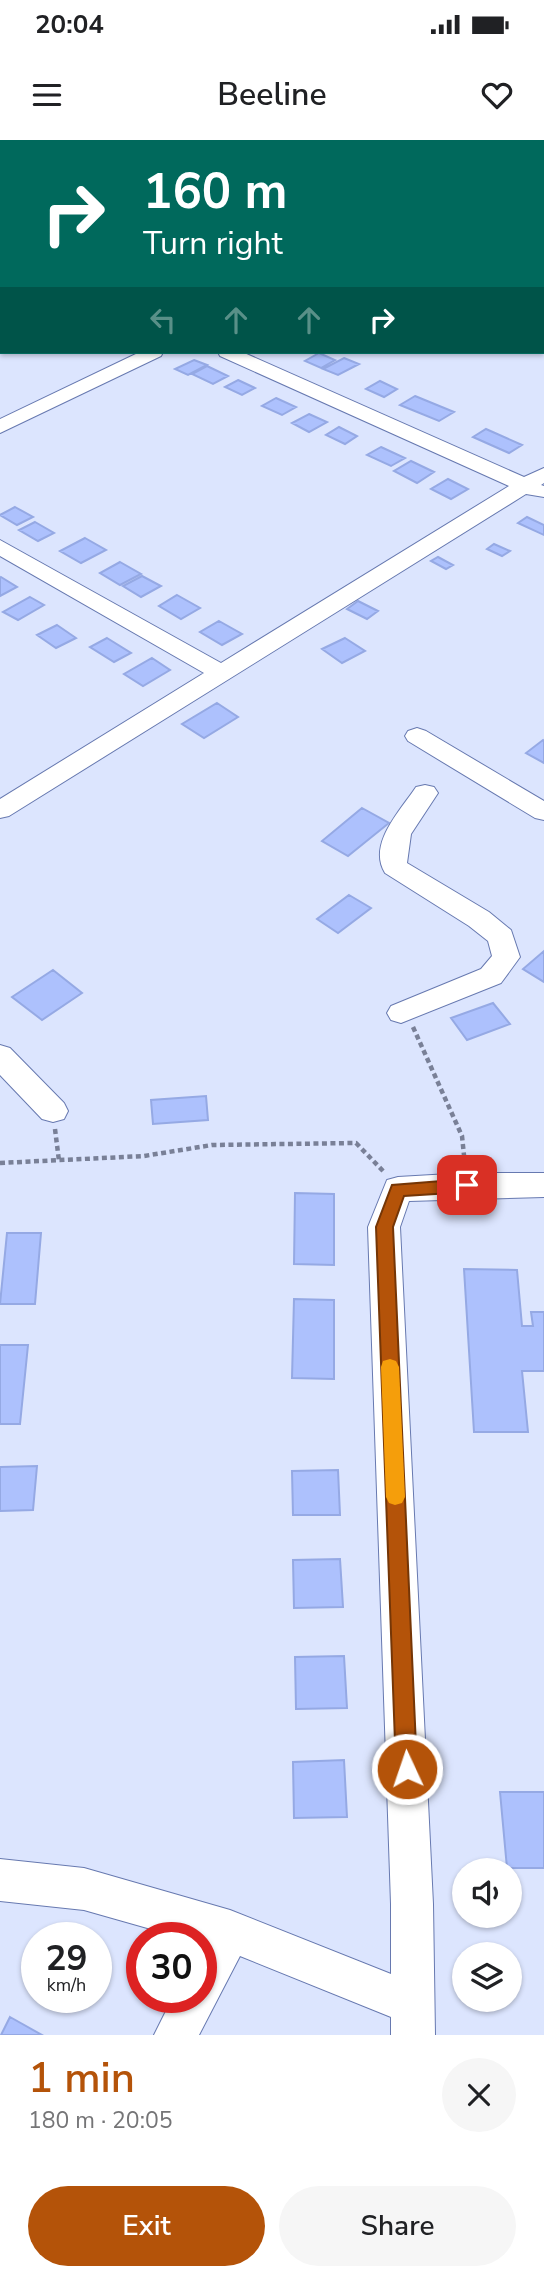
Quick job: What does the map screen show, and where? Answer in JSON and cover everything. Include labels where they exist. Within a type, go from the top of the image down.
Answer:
[{"type":"street","points":[[0,427],[150,354]]},
{"type":"street","points":[[232,354],[538,485]]},
{"type":"street","points":[[0,810],[538,485]]},
{"type":"street","points":[[0,547],[222,674]]},
{"type":"street","points":[[417,736],[544,812]]},
{"type":"street","points":[[401,1013],[491,976],[506,957],[501,937],[479,919],[394,867],[393,844],[398,829],[425,793]]},
{"type":"street","points":[[0,1056],[53,1111]]},
{"type":"street","points":[[0,1880],[84,1889],[230,1931],[414,2020],[384,1227],[398,1189],[467,1185],[544,1185]]},
{"type":"street","points":[[217,1956],[230,1931]]},
{"type":"street","points":[[176,2035],[188,2013]]},
{"type":"path","points":[[401,1013],[416,1030],[463,1136],[467,1185]]},
{"type":"path","points":[[53,1111],[59,1161]]},
{"type":"path","points":[[0,1163],[144,1156],[212,1145],[356,1143],[398,1189]]},
{"type":"building","points":[[317,354],[335,360],[321,368],[305,361]]},
{"type":"building","points":[[344,358],[359,364],[338,375],[323,369]]},
{"type":"building","points":[[194,360],[207,365],[188,375],[175,369]]},
{"type":"building","points":[[207,366],[228,376],[213,384],[192,374]]},
{"type":"building","points":[[238,380],[255,388],[242,395],[225,387]]},
{"type":"building","points":[[380,381],[397,389],[384,397],[366,389]]},
{"type":"building","points":[[415,396],[454,412],[439,421],[400,405]]},
{"type":"building","points":[[276,398],[296,407],[282,415],[262,406]]},
{"type":"building","points":[[309,414],[327,422],[309,432],[292,423]]},
{"type":"building","points":[[339,427],[357,436],[345,444],[326,435]]},
{"type":"building","points":[[486,429],[522,445],[509,453],[473,437]]},
{"type":"building","points":[[381,447],[405,458],[391,466],[367,455]]},
{"type":"building","points":[[411,461],[434,472],[417,483],[394,471]]},
{"type":"building","points":[[448,479],[468,489],[451,499],[431,489]]},
{"type":"building","points":[[15,507],[33,517],[17,525],[0,515]]},
{"type":"building","points":[[527,517],[544,525],[544,535],[518,523]]},
{"type":"building","points":[[35,522],[54,533],[38,541],[19,530]]},
{"type":"building","points":[[85,538],[106,550],[81,563],[60,551]]},
{"type":"building","points":[[494,544],[510,551],[502,556],[487,549]]},
{"type":"building","points":[[438,557],[453,565],[446,569],[431,561]]},
{"type":"building","points":[[120,562],[141,574],[120,585],[100,573]]},
{"type":"building","points":[[142,576],[161,586],[141,597],[123,586]]},
{"type":"building","points":[[0,578],[17,587],[0,596]]},
{"type":"building","points":[[177,595],[200,608],[181,619],[159,606]]},
{"type":"building","points":[[30,597],[44,605],[18,620],[3,612]]},
{"type":"building","points":[[358,601],[378,611],[367,619],[347,609]]},
{"type":"building","points":[[219,621],[242,634],[222,645],[200,632]]},
{"type":"building","points":[[57,625],[76,638],[56,648],[37,635]]},
{"type":"building","points":[[107,638],[131,653],[114,662],[90,647]]},
{"type":"building","points":[[345,638],[365,651],[342,663],[322,649]]},
{"type":"building","points":[[152,658],[170,670],[143,686],[124,674]]},
{"type":"building","points":[[217,703],[238,717],[204,738],[182,724]]},
{"type":"building","points":[[544,741],[544,763],[526,753]]},
{"type":"building","points":[[362,808],[389,823],[348,856],[322,841]]},
{"type":"building","points":[[349,895],[371,908],[338,933],[317,919]]},
{"type":"building","points":[[544,951],[544,982],[523,969]]},
{"type":"building","points":[[53,970],[82,993],[42,1020],[12,997]]},
{"type":"building","points":[[493,1003],[510,1024],[467,1040],[451,1018]]},
{"type":"building","points":[[206,1096],[208,1120],[153,1124],[151,1100]]},
{"type":"building","points":[[295,1193],[334,1194],[334,1265],[294,1264]]},
{"type":"building","points":[[7,1233],[41,1233],[35,1304],[0,1304]]},
{"type":"building","points":[[464,1269],[517,1270],[522,1326],[533,1326],[531,1312],[544,1312],[544,1371],[522,1371],[528,1432],[474,1432]]},
{"type":"building","points":[[294,1299],[334,1300],[334,1379],[292,1378]]},
{"type":"building","points":[[0,1345],[28,1345],[20,1424],[0,1424]]},
{"type":"building","points":[[37,1466],[33,1510],[0,1511],[0,1467]]},
{"type":"building","points":[[338,1470],[340,1515],[293,1515],[292,1471]]},
{"type":"building","points":[[340,1559],[343,1607],[294,1608],[293,1560]]},
{"type":"building","points":[[344,1656],[347,1708],[296,1709],[295,1657]]},
{"type":"building","points":[[344,1760],[347,1817],[294,1818],[293,1762]]},
{"type":"building","points":[[500,1792],[544,1792],[544,1868],[522,1868],[522,1858],[506,1858]]},
{"type":"building","points":[[10,2017],[42,2035],[1,2035]]},
{"type":"slow traffic","points":[[390,1367],[395,1497]]},
{"type":"route","points":[[407,1769],[384,1227],[398,1189],[467,1185]]}]
